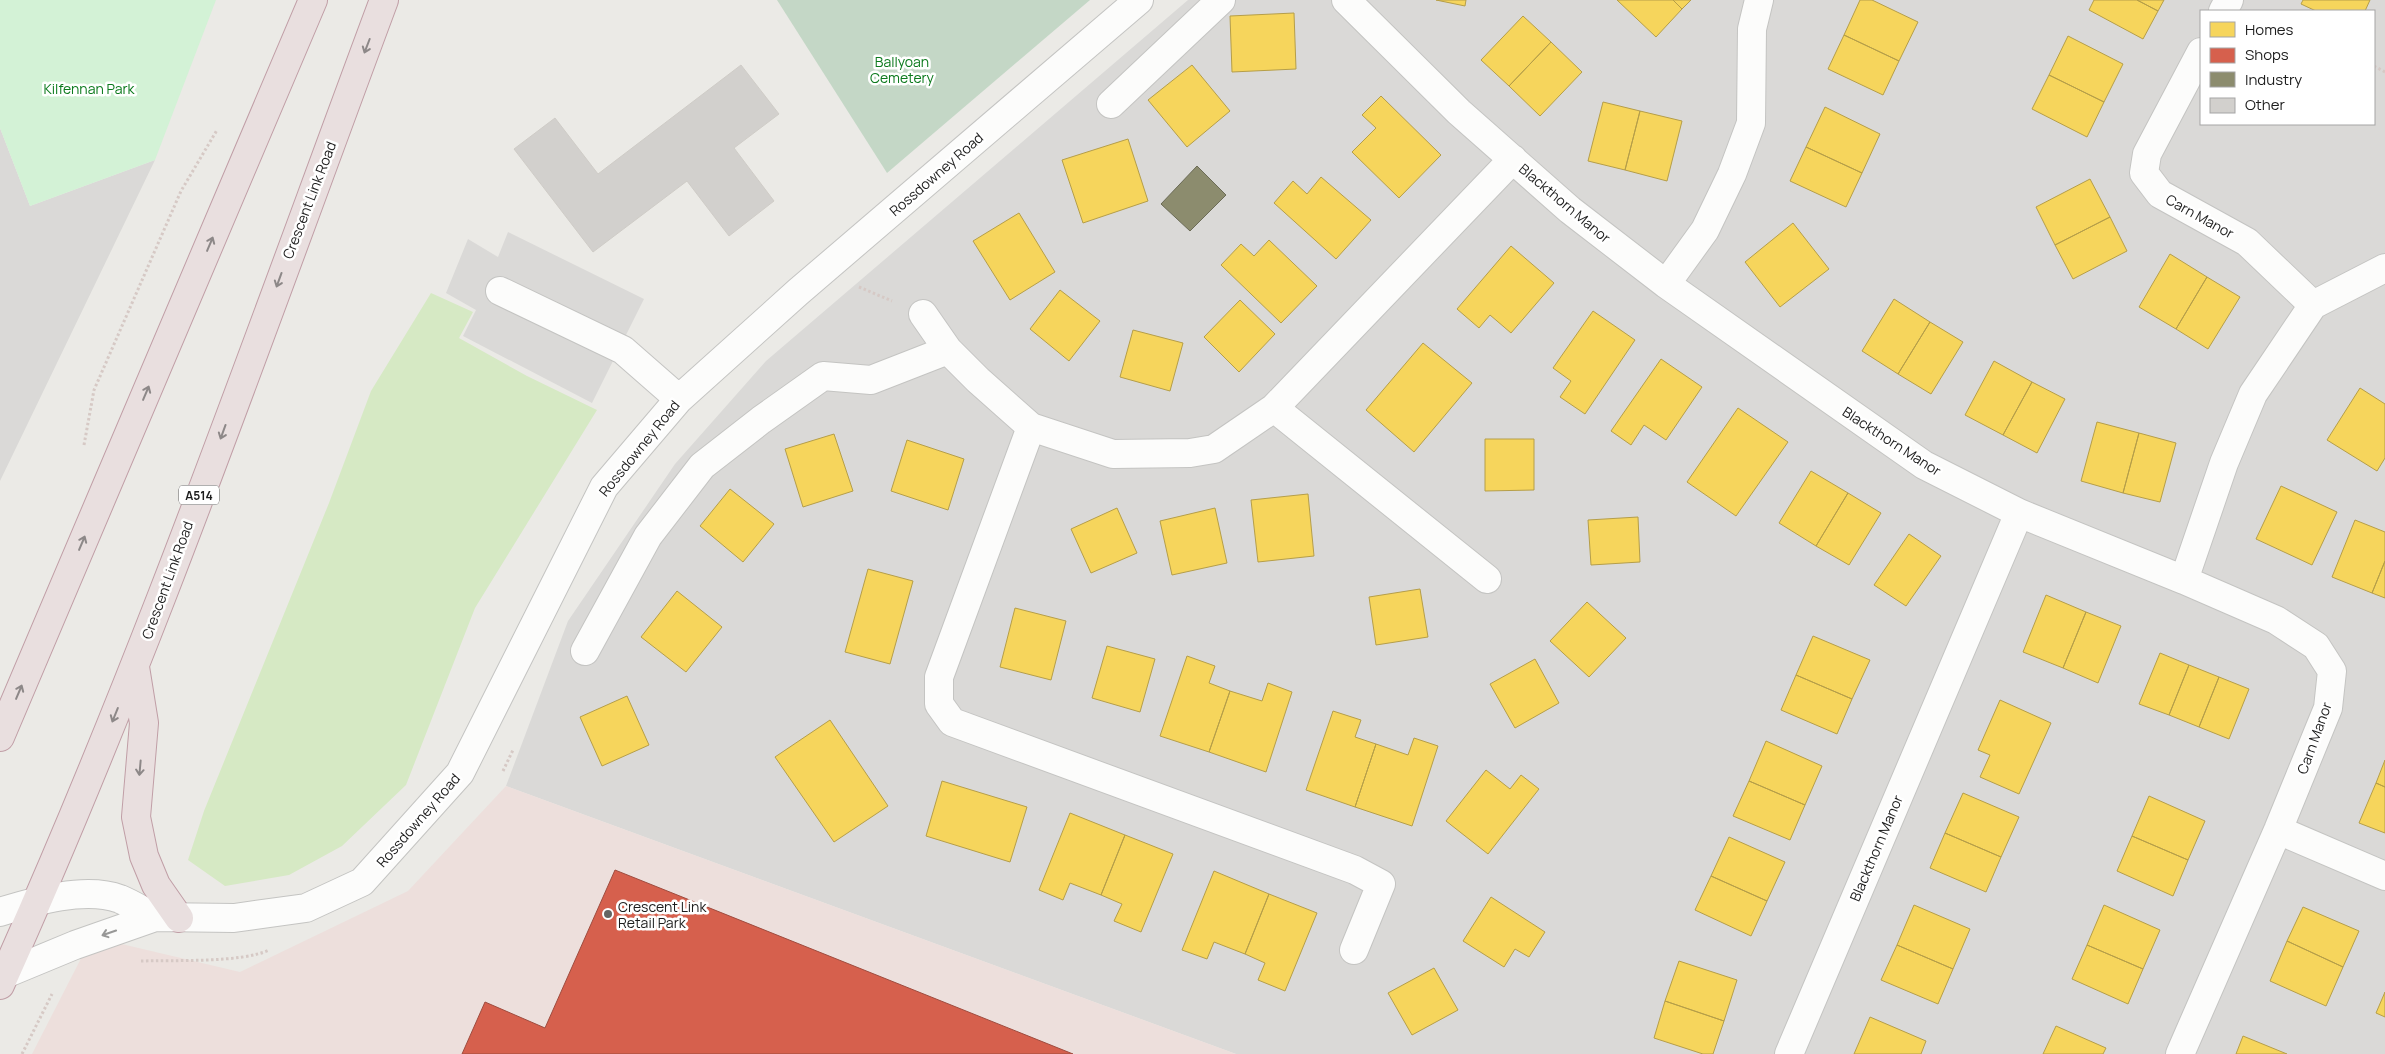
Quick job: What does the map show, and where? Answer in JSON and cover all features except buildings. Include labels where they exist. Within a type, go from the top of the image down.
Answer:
[{"type":"highway","points":[[0,737],[314,0]]},
{"type":"highway","name":"Crescent Link Road","points":[[3,979],[135,668],[384,0]]},
{"type":"highway","points":[[135,668],[144,724],[136,817],[144,856],[167,918]]},
{"type":"street","name":"Rossdowney Road","points":[[3,979],[75,945],[167,918],[234,918],[306,908],[362,882],[460,773],[604,487],[679,399],[798,292],[1139,0]]},
{"type":"street","points":[[1111,104],[1221,0]]},
{"type":"street","name":"Blackthorn Manor","points":[[1346,0],[1459,112],[1513,160],[1570,210],[1666,284],[1924,465],[2019,512],[1789,1054]]},
{"type":"street","points":[[1666,284],[1705,230],[1732,174],[1751,123],[1752,29],[1759,0]]},
{"type":"street","name":"Carn Manor","points":[[2200,54],[2147,154],[2144,173],[2160,194],[2247,242],[2313,305]]},
{"type":"street","points":[[923,314],[948,350],[978,380],[1031,427],[1113,454],[1190,453],[1214,449],[1274,408],[1513,160]]},
{"type":"street","points":[[2184,580],[2224,463],[2253,394],[2313,305],[2385,268]]},
{"type":"street","points":[[500,291],[623,350],[679,399]]},
{"type":"street","points":[[585,651],[648,536],[702,466],[761,420],[823,376],[871,380],[948,350]]},
{"type":"street","points":[[1274,408],[1487,579]]},
{"type":"street","points":[[1031,427],[939,677],[939,704],[952,722],[1355,870],[1381,884],[1354,950]]},
{"type":"street","name":"Carn Manor","points":[[2019,512],[2276,620],[2316,646],[2332,671],[2328,708],[2278,830],[2180,1054]]},
{"type":"street","points":[[2278,830],[2385,876]]},
{"type":"street","name":"Rossdowney Road","points":[[0,912],[38,900],[97,894],[120,899],[167,918]]},
{"type":"path","points":[[83,446],[94,390],[182,191],[220,126]]},
{"type":"path","points":[[855,286],[923,314]]},
{"type":"path","points":[[22,1054],[54,992]]},
{"type":"shaded area","points":[[1188,0],[2385,0],[2385,1054],[1236,1054],[506,786],[568,621],[675,464],[766,361]]},
{"type":"shaded area","points":[[0,128],[30,206],[155,160],[0,481]]},
{"type":"shaded area","points":[[508,232],[644,299],[592,403],[463,336],[476,310],[446,293],[468,239],[498,257]]},
{"type":"shaded area","name":"Crescent Link Retail Park","points":[[506,786],[1236,1054],[32,1054],[92,937],[240,972],[408,891]]},
{"type":"green space","name":"Kilfennan Park","points":[[0,0],[216,0],[155,160],[30,206],[0,128]]},
{"type":"green space","name":"Ballyoan Cemetery","points":[[777,0],[1090,0],[887,173]]},
{"type":"green space","points":[[431,293],[473,312],[459,338],[527,376],[597,410],[475,608],[406,785],[342,846],[289,875],[225,886],[188,860],[204,811],[329,503],[371,391]]},
{"type":"place","name":"Crescent Link Retail Park","points":[[608,914]]}]
